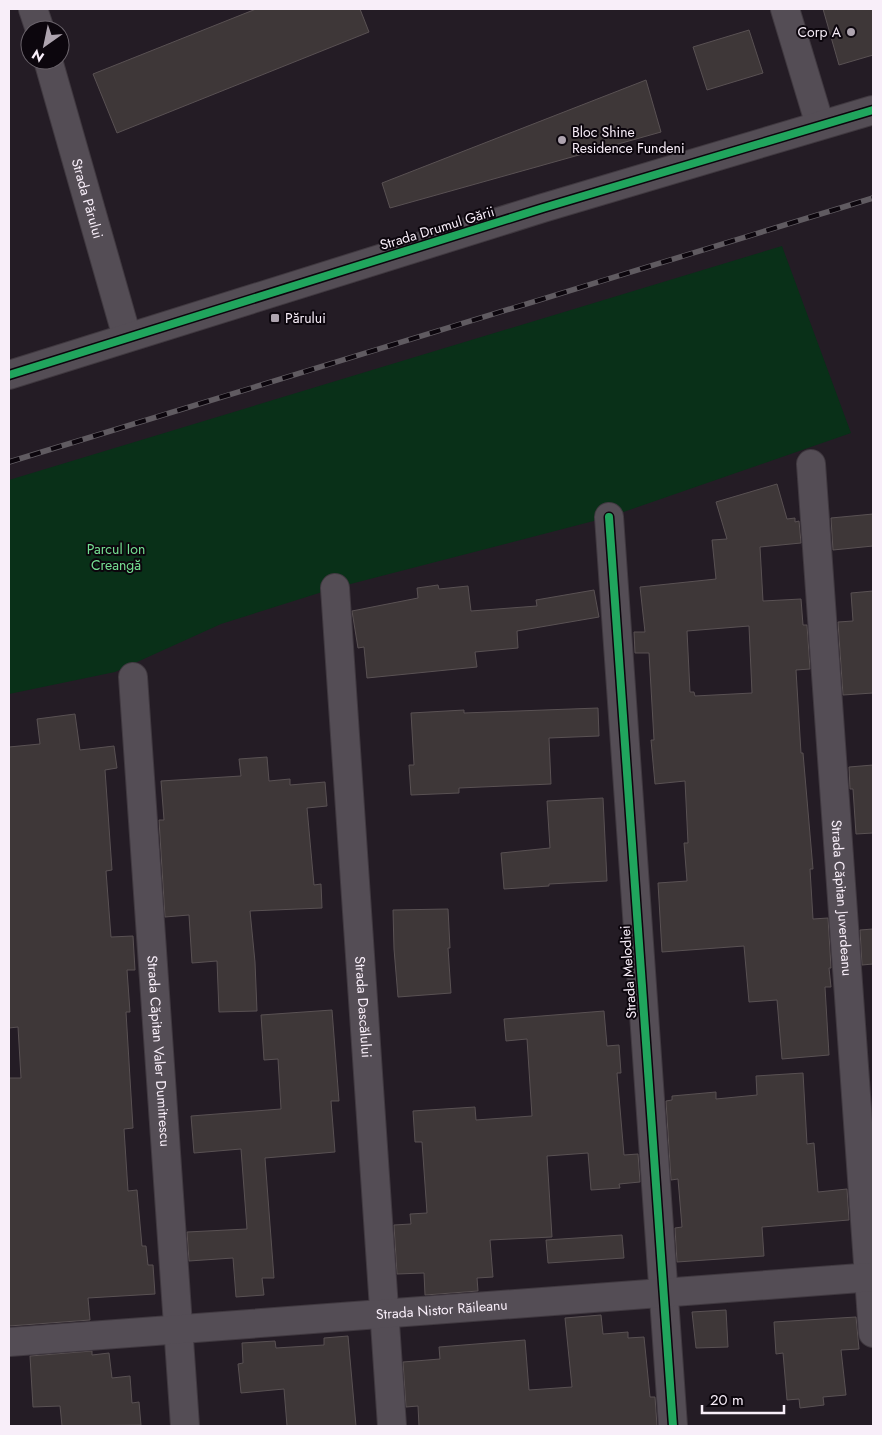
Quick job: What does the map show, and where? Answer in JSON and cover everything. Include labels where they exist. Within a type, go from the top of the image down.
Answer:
[{"type":"street","points":[[785,9],[820,125]]},
{"type":"street","name":"Strada Părului","points":[[51,70],[127,337]]},
{"type":"street","name":"Strada Drumul Gării","points":[[9,375],[543,208],[873,110]]},
{"type":"street","name":"Strada Căpitan Juverdeanu","points":[[811,464],[871,1277],[873,1333]]},
{"type":"street","name":"Strada Melodiei","points":[[609,517],[673,1426]]},
{"type":"street","name":"Strada Dascălului","points":[[335,588],[392,1426]]},
{"type":"street","name":"Strada Căpitan Valer Dumitrescu","points":[[134,676],[185,1426]]},
{"type":"street","name":"Strada Nistor Răileanu","points":[[9,1342],[871,1277]]},
{"type":"green space","name":"Parcul Ion Creangă","points":[[782,246],[851,433],[609,517],[335,588],[221,624],[115,672],[9,694],[9,480]]},
{"type":"building","points":[[256,9],[360,9],[369,32],[117,133],[93,74]]},
{"type":"building","name":"Corp A","points":[[823,9],[873,9],[873,55],[839,65]]},
{"type":"building","points":[[749,30],[763,73],[707,90],[693,47]]},
{"type":"building","name":"Bloc Shine Residence Fundeni","points":[[646,80],[661,132],[390,208],[382,183]]},
{"type":"building","points":[[777,484],[787,519],[795,518],[795,522],[799,521],[801,543],[760,547],[763,601],[801,599],[803,625],[807,625],[810,669],[796,670],[801,753],[803,753],[813,869],[810,869],[813,919],[828,918],[831,987],[825,987],[829,1055],[782,1059],[777,1000],[749,1002],[744,946],[662,952],[658,883],[687,881],[684,843],[688,843],[685,781],[655,784],[651,740],[654,740],[649,653],[635,653],[634,632],[645,632],[640,587],[716,579],[712,540],[727,539],[716,502]],"holes":[[[749,626],[752,693],[695,696],[694,692],[690,692],[687,631]]]},
{"type":"building","points":[[873,514],[873,546],[833,550],[831,518]]},
{"type":"building","points":[[438,585],[439,589],[468,586],[471,611],[537,606],[536,600],[594,590],[599,617],[517,631],[518,648],[475,652],[477,667],[367,678],[364,647],[358,648],[352,611],[418,598],[417,588]]},
{"type":"building","points":[[873,591],[873,693],[843,695],[838,622],[853,621],[851,593]]},
{"type":"building","points":[[598,708],[599,736],[549,738],[551,784],[459,788],[459,793],[411,795],[409,765],[414,765],[411,713],[464,710],[464,713]]},
{"type":"building","points":[[75,714],[80,750],[114,746],[117,768],[105,770],[112,870],[106,871],[111,937],[133,936],[135,970],[127,970],[130,1012],[126,1012],[133,1128],[124,1129],[128,1191],[137,1190],[142,1246],[146,1246],[148,1265],[153,1265],[155,1294],[88,1298],[90,1320],[9,1326],[9,1078],[21,1078],[18,1027],[9,1028],[9,747],[40,744],[37,719]]},
{"type":"building","points":[[267,757],[269,781],[290,779],[290,785],[325,782],[327,806],[307,808],[314,885],[321,884],[322,908],[250,911],[257,1011],[219,1012],[217,961],[192,963],[189,915],[165,917],[159,820],[164,820],[161,781],[241,776],[239,759]]},
{"type":"building","points":[[873,765],[873,833],[856,834],[853,789],[850,789],[849,767]]},
{"type":"building","points":[[603,798],[607,881],[549,884],[549,886],[504,889],[501,853],[550,848],[547,801]]},
{"type":"building","points":[[448,909],[451,993],[398,997],[393,910]]},
{"type":"building","points":[[873,929],[873,964],[862,965],[860,930]]},
{"type":"building","points":[[332,1010],[339,1101],[331,1101],[335,1152],[265,1158],[274,1278],[262,1278],[264,1295],[236,1297],[233,1258],[189,1261],[187,1232],[247,1229],[241,1149],[194,1153],[191,1116],[281,1109],[278,1059],[264,1060],[261,1015]]},
{"type":"building","points":[[604,1011],[607,1046],[619,1045],[621,1073],[617,1073],[624,1155],[638,1154],[640,1182],[619,1184],[620,1188],[591,1190],[588,1153],[547,1156],[552,1237],[490,1240],[493,1277],[477,1278],[478,1291],[425,1295],[424,1273],[397,1274],[394,1225],[411,1224],[410,1214],[427,1213],[422,1142],[415,1142],[413,1111],[475,1107],[476,1120],[532,1116],[527,1039],[506,1041],[504,1019]]},
{"type":"building","points":[[803,1073],[807,1144],[814,1143],[818,1192],[847,1189],[849,1220],[762,1227],[764,1256],[677,1262],[675,1228],[682,1227],[678,1179],[671,1180],[666,1101],[672,1100],[672,1096],[716,1092],[716,1099],[757,1095],[756,1076]]},
{"type":"building","points":[[622,1235],[624,1258],[548,1263],[546,1240]]},
{"type":"building","points":[[726,1310],[728,1347],[696,1348],[692,1312]]},
{"type":"building","points":[[601,1315],[603,1334],[628,1332],[628,1338],[644,1337],[650,1397],[655,1397],[657,1426],[419,1426],[418,1406],[406,1407],[403,1362],[440,1359],[439,1347],[525,1340],[529,1390],[572,1387],[565,1318]]},
{"type":"building","points":[[856,1317],[859,1349],[841,1350],[846,1395],[823,1397],[824,1405],[800,1408],[799,1399],[787,1400],[783,1353],[776,1354],[774,1322]]},
{"type":"building","points":[[348,1336],[356,1426],[287,1426],[284,1389],[241,1393],[238,1364],[243,1363],[242,1343],[275,1341],[276,1348],[324,1345],[324,1338]]},
{"type":"building","points":[[92,1351],[92,1355],[109,1353],[112,1378],[130,1376],[132,1403],[139,1402],[141,1425],[62,1426],[60,1406],[33,1407],[30,1356]]},
{"type":"railway","points":[[9,462],[873,198]]},
{"type":"cycle path","points":[[9,375],[543,208],[873,110]]},
{"type":"cycle path","points":[[609,517],[673,1426]]},
{"type":"place","name":"Corp A","points":[[851,32]]},
{"type":"place","name":"Bloc Shine Residence Fundeni","points":[[562,140]]},
{"type":"place","name":"Părului","points":[[275,318]]}]
